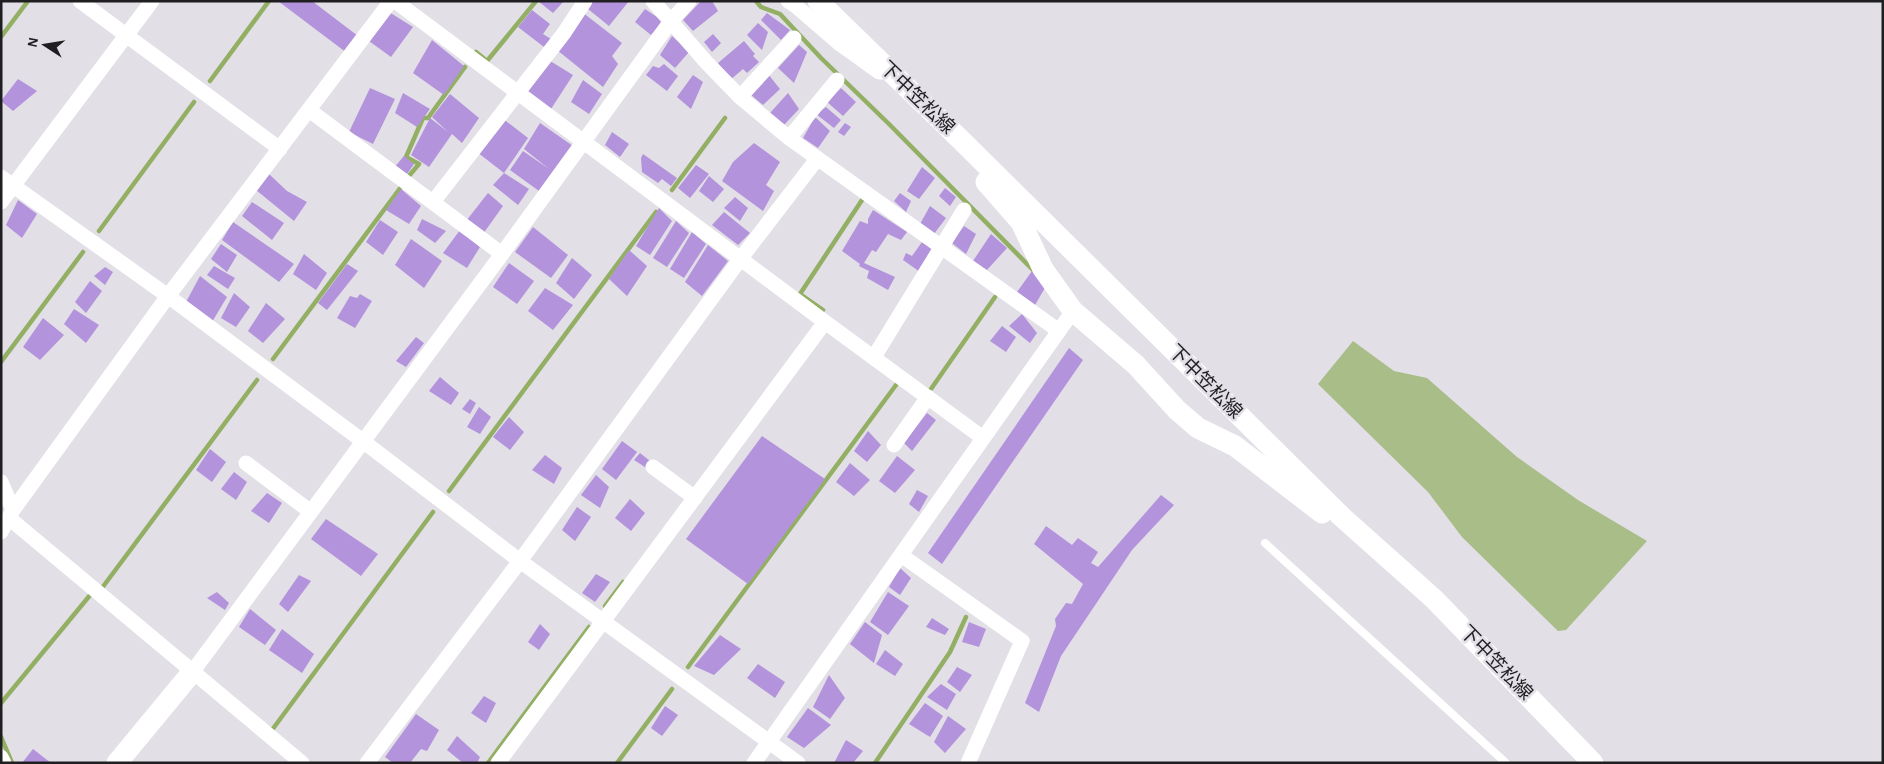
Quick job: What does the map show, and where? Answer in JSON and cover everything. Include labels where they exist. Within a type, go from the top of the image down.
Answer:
[{"type":"main road","name":"下中笠松線","points":[[818,1],[1342,517],[1434,599],[1592,762]]},
{"type":"main road","points":[[964,143],[970,163],[1021,222],[1043,269],[1073,312],[1136,365],[1176,410],[1198,428],[1235,446],[1321,512],[1342,517]]},
{"type":"main road","points":[[117,763],[193,670]]},
{"type":"street","points":[[80,1],[280,149]]},
{"type":"street","points":[[1,202],[7,182],[128,36],[152,1]]},
{"type":"street","points":[[1,532],[11,514],[168,296],[393,1],[983,438]]},
{"type":"street","points":[[433,202],[564,33],[585,1]]},
{"type":"street","points":[[653,1],[707,63],[740,97],[789,138],[1059,331]]},
{"type":"street","points":[[193,670],[585,142],[671,21],[689,1]]},
{"type":"street","points":[[788,1],[840,44],[879,72],[890,72]]},
{"type":"street","points":[[740,97],[794,38]]},
{"type":"street","points":[[789,138],[837,80]]},
{"type":"street","points":[[309,110],[502,254]]},
{"type":"street","points":[[367,763],[520,561],[741,258],[817,159]]},
{"type":"street","points":[[7,182],[168,296],[520,561],[798,763]]},
{"type":"street","points":[[874,357],[964,210]]},
{"type":"street","points":[[754,763],[1073,312]]},
{"type":"street","points":[[498,763],[825,322]]},
{"type":"street","points":[[894,445],[928,397]]},
{"type":"street","points":[[246,462],[312,512]]},
{"type":"street","points":[[653,467],[695,498]]},
{"type":"street","points":[[1,482],[11,514],[302,763]]},
{"type":"street","points":[[900,556],[1022,641],[968,763]]},
{"type":"street","points":[[1,756],[4,763]]},
{"type":"lane","points":[[1265,543],[1506,763]]},
{"type":"green space","points":[[1353,341],[1394,371],[1427,378],[1517,457],[1578,500],[1647,541],[1566,630],[1558,631],[1462,537],[1428,492],[1318,384]]},
{"type":"building","points":[[278,1],[312,1],[358,36],[347,53]]},
{"type":"building","points":[[538,1],[564,1],[553,13]]},
{"type":"building","points":[[593,1],[629,1],[609,26],[588,9]]},
{"type":"building","points":[[701,1],[712,1],[718,11],[693,31],[683,20]]},
{"type":"building","points":[[645,9],[663,21],[651,35],[635,22]]},
{"type":"building","points":[[532,10],[550,24],[543,34],[551,39],[544,47],[518,27]]},
{"type":"building","points":[[389,12],[413,27],[391,57],[369,41]]},
{"type":"building","points":[[582,12],[622,43],[612,56],[618,64],[603,87],[557,50]]},
{"type":"building","points":[[767,13],[790,30],[781,40],[761,20]]},
{"type":"building","points":[[758,23],[768,32],[762,50],[747,35]]},
{"type":"building","points":[[713,34],[721,43],[712,52],[704,42]]},
{"type":"building","points":[[672,36],[689,52],[675,68],[660,55]]},
{"type":"building","points":[[432,40],[464,66],[444,95],[413,73]]},
{"type":"building","points":[[744,41],[759,62],[747,73],[743,69],[729,81],[718,63]]},
{"type":"building","points":[[799,45],[807,52],[794,83],[778,68]]},
{"type":"building","points":[[547,59],[573,75],[551,109],[524,90]]},
{"type":"building","points":[[664,64],[678,76],[667,91],[646,75],[653,66],[659,68]]},
{"type":"building","points":[[768,74],[780,89],[763,105],[750,94]]},
{"type":"building","points":[[693,75],[703,82],[691,109],[677,97]]},
{"type":"building","points":[[18,79],[37,91],[13,111],[1,101]]},
{"type":"building","points":[[583,80],[602,94],[589,114],[571,102]]},
{"type":"building","points":[[370,88],[395,99],[373,144],[349,132]]},
{"type":"building","points":[[841,88],[856,102],[843,116],[827,102]]},
{"type":"building","points":[[403,93],[430,109],[417,127],[395,113]]},
{"type":"building","points":[[788,93],[799,109],[784,125],[770,113]]},
{"type":"building","points":[[450,94],[479,118],[462,143],[452,134],[429,167],[411,155],[430,118],[448,132],[432,117]]},
{"type":"building","points":[[826,107],[841,120],[834,128],[816,114]]},
{"type":"building","points":[[815,117],[830,131],[818,148],[803,138]]},
{"type":"building","points":[[502,118],[528,138],[504,173],[477,152]]},
{"type":"building","points":[[540,123],[573,146],[539,191],[510,170],[523,151],[549,169],[524,149]]},
{"type":"building","points":[[845,123],[851,127],[844,136],[838,132]]},
{"type":"building","points":[[612,132],[629,144],[620,157],[605,145]]},
{"type":"building","points":[[754,143],[780,162],[766,185],[774,191],[763,211],[722,181],[733,162]]},
{"type":"building","points":[[643,154],[677,178],[671,186],[662,179],[658,183],[642,172],[641,158]]},
{"type":"building","points":[[404,156],[414,164],[405,177],[393,169]]},
{"type":"building","points":[[696,165],[709,174],[690,198],[678,188]]},
{"type":"building","points":[[922,167],[935,178],[919,199],[907,191]]},
{"type":"building","points":[[504,173],[529,189],[518,205],[493,185]]},
{"type":"building","points":[[269,174],[287,191],[307,202],[294,221],[256,190]]},
{"type":"building","points":[[709,176],[724,189],[713,202],[699,191]]},
{"type":"building","points":[[945,188],[956,197],[950,206],[939,196]]},
{"type":"building","points":[[401,189],[421,206],[409,224],[386,210]]},
{"type":"building","points":[[488,193],[503,206],[483,234],[466,221]]},
{"type":"building","points":[[900,193],[911,201],[906,212],[894,201]]},
{"type":"building","points":[[735,197],[748,208],[740,221],[724,208]]},
{"type":"building","points":[[18,200],[37,214],[22,238],[6,225]]},
{"type":"building","points":[[252,202],[284,223],[272,240],[242,216]]},
{"type":"building","points":[[930,206],[946,218],[934,234],[920,224]]},
{"type":"building","points":[[659,208],[672,221],[650,255],[636,246]]},
{"type":"building","points":[[873,210],[907,232],[901,240],[888,234],[876,252],[872,250],[864,263],[895,277],[888,290],[867,278],[869,271],[859,266],[860,264],[842,251],[860,221],[868,224],[868,219]]},
{"type":"building","points":[[724,212],[750,233],[738,245],[712,225]]},
{"type":"building","points":[[422,219],[446,231],[435,243],[417,230]]},
{"type":"building","points":[[380,220],[398,232],[383,255],[366,242]]},
{"type":"building","points":[[676,221],[689,233],[667,267],[653,258]]},
{"type":"building","points":[[233,222],[294,264],[279,282],[222,240]]},
{"type":"building","points":[[964,226],[976,234],[966,254],[952,243]]},
{"type":"building","points":[[533,227],[568,255],[551,278],[515,252]]},
{"type":"building","points":[[460,230],[480,247],[467,268],[443,253]]},
{"type":"building","points":[[692,232],[706,244],[684,278],[670,269]]},
{"type":"building","points":[[991,234],[1007,248],[987,270],[973,261]]},
{"type":"building","points":[[411,239],[442,261],[424,288],[395,265]]},
{"type":"building","points":[[922,242],[934,249],[920,272],[903,260],[906,253],[912,256]]},
{"type":"building","points":[[221,244],[237,255],[227,272],[211,259]]},
{"type":"building","points":[[708,245],[728,261],[702,296],[685,282]]},
{"type":"building","points":[[629,250],[647,266],[627,296],[609,279]]},
{"type":"building","points":[[304,254],[327,273],[316,290],[293,274]]},
{"type":"building","points":[[572,258],[592,275],[574,299],[556,283]]},
{"type":"building","points":[[509,263],[534,281],[517,304],[493,287]]},
{"type":"building","points":[[347,264],[358,271],[327,310],[318,303]]},
{"type":"building","points":[[214,266],[235,278],[228,289],[207,275]]},
{"type":"building","points":[[105,267],[113,272],[105,285],[94,276]]},
{"type":"building","points":[[1032,271],[1046,286],[1035,305],[1017,292]]},
{"type":"building","points":[[200,276],[227,297],[212,322],[186,302]]},
{"type":"building","points":[[90,281],[102,291],[86,313],[75,302]]},
{"type":"building","points":[[545,288],[573,305],[553,330],[528,311]]},
{"type":"building","points":[[234,293],[250,307],[236,327],[221,318]]},
{"type":"building","points":[[360,294],[372,301],[355,328],[337,318],[350,296],[357,298]]},
{"type":"building","points":[[266,303],[285,319],[263,343],[248,331]]},
{"type":"building","points":[[74,309],[99,325],[86,343],[64,324]]},
{"type":"building","points":[[1022,314],[1037,333],[1030,343],[1009,326]]},
{"type":"building","points":[[43,318],[64,335],[40,360],[23,347]]},
{"type":"building","points":[[1002,326],[1016,337],[1006,352],[990,341]]},
{"type":"building","points":[[416,337],[424,343],[406,367],[396,361]]},
{"type":"building","points":[[1069,348],[1083,360],[942,564],[928,553]]},
{"type":"building","points":[[440,377],[459,393],[451,405],[429,391]]},
{"type":"building","points":[[470,399],[476,403],[470,414],[462,409]]},
{"type":"building","points":[[479,407],[491,417],[480,434],[467,427]]},
{"type":"building","points":[[927,413],[936,420],[912,451],[904,443]]},
{"type":"building","points":[[509,417],[524,432],[510,450],[493,437]]},
{"type":"building","points":[[868,431],[881,445],[867,462],[854,451]]},
{"type":"building","points":[[762,436],[825,479],[748,584],[686,539]]},
{"type":"building","points":[[622,441],[637,452],[616,480],[602,469]]},
{"type":"building","points":[[210,449],[226,462],[212,482],[196,470]]},
{"type":"building","points":[[640,453],[650,461],[648,469],[634,460]]},
{"type":"building","points":[[545,455],[562,468],[554,484],[532,470]]},
{"type":"building","points":[[897,456],[915,470],[895,493],[879,481]]},
{"type":"building","points":[[850,463],[870,480],[854,496],[836,482]]},
{"type":"building","points":[[234,472],[247,482],[236,500],[221,489]]},
{"type":"building","points":[[596,475],[609,487],[600,508],[581,495]]},
{"type":"building","points":[[917,490],[928,496],[919,512],[909,504]]},
{"type":"building","points":[[267,493],[282,503],[269,523],[251,511]]},
{"type":"building","points":[[1161,495],[1174,505],[1132,550],[1061,656],[1039,712],[1025,703],[1056,626],[1055,619],[1066,603],[1072,604],[1083,584],[1034,544],[1046,526],[1072,545],[1078,538],[1098,552],[1091,563],[1098,567]]},
{"type":"building","points":[[630,499],[645,513],[631,531],[615,518]]},
{"type":"building","points":[[577,507],[591,517],[575,541],[562,530]]},
{"type":"building","points":[[326,519],[378,554],[361,576],[311,539]]},
{"type":"building","points":[[900,568],[911,578],[900,595],[889,587]]},
{"type":"building","points":[[596,574],[610,582],[595,602],[582,593]]},
{"type":"building","points":[[299,575],[311,581],[288,612],[279,604]]},
{"type":"building","points":[[217,592],[229,603],[225,610],[207,598]]},
{"type":"building","points":[[888,592],[909,606],[888,635],[870,622]]},
{"type":"building","points":[[250,609],[276,630],[265,645],[239,627]]},
{"type":"building","points":[[932,618],[949,629],[945,635],[926,627]]},
{"type":"building","points":[[865,622],[882,635],[874,663],[850,644]]},
{"type":"building","points":[[969,622],[986,629],[979,647],[962,642]]},
{"type":"building","points":[[540,624],[550,634],[539,650],[528,642]]},
{"type":"building","points":[[282,629],[314,654],[302,673],[269,650]]},
{"type":"building","points":[[720,635],[741,649],[714,675],[694,666]]},
{"type":"building","points":[[885,650],[903,664],[895,676],[876,664]]},
{"type":"building","points":[[758,664],[785,682],[775,698],[747,678]]},
{"type":"building","points":[[957,667],[972,675],[960,692],[947,682]]},
{"type":"building","points":[[829,675],[845,698],[830,719],[813,707]]},
{"type":"building","points":[[941,684],[956,694],[947,710],[927,697]]},
{"type":"building","points":[[484,696],[496,703],[486,723],[471,713]]},
{"type":"building","points":[[925,703],[943,716],[930,737],[909,724]]},
{"type":"building","points":[[665,706],[678,715],[662,736],[651,728]]},
{"type":"building","points":[[808,708],[831,725],[804,748],[787,737]]},
{"type":"building","points":[[416,714],[439,730],[427,751],[421,749],[410,763],[393,763],[385,757]]},
{"type":"building","points":[[948,716],[966,729],[945,753],[934,742]]},
{"type":"building","points":[[457,736],[480,757],[477,763],[463,763],[447,750]]},
{"type":"building","points":[[846,740],[863,751],[853,763],[834,763]]},
{"type":"building","points":[[33,749],[51,763],[22,763]]},
{"type":"waterway","points":[[1,37],[28,1]]},
{"type":"waterway","points":[[210,81],[269,1]]},
{"type":"waterway","points":[[476,52],[487,61],[536,1]]},
{"type":"waterway","points":[[756,1],[761,7],[780,14],[821,58],[1033,270]]},
{"type":"waterway","points":[[408,177],[419,164],[406,157],[423,118],[428,118],[465,67]]},
{"type":"waterway","points":[[99,231],[194,102]]},
{"type":"waterway","points":[[672,190],[725,118]]},
{"type":"waterway","points":[[273,359],[401,187]]},
{"type":"waterway","points":[[823,310],[800,294],[862,200]]},
{"type":"waterway","points":[[449,491],[656,212]]},
{"type":"waterway","points":[[1,362],[83,252]]},
{"type":"waterway","points":[[931,389],[995,297]]},
{"type":"waterway","points":[[102,588],[257,380]]},
{"type":"waterway","points":[[688,667],[896,385]]},
{"type":"waterway","points":[[272,730],[433,512]]},
{"type":"waterway","points":[[605,606],[623,582]]},
{"type":"waterway","points":[[1,703],[91,594]]},
{"type":"waterway","points":[[875,763],[950,652],[966,617]]},
{"type":"waterway","points":[[488,763],[589,627]]},
{"type":"waterway","points":[[617,763],[672,689]]},
{"type":"waterway","points":[[1,737],[12,763]]}]
